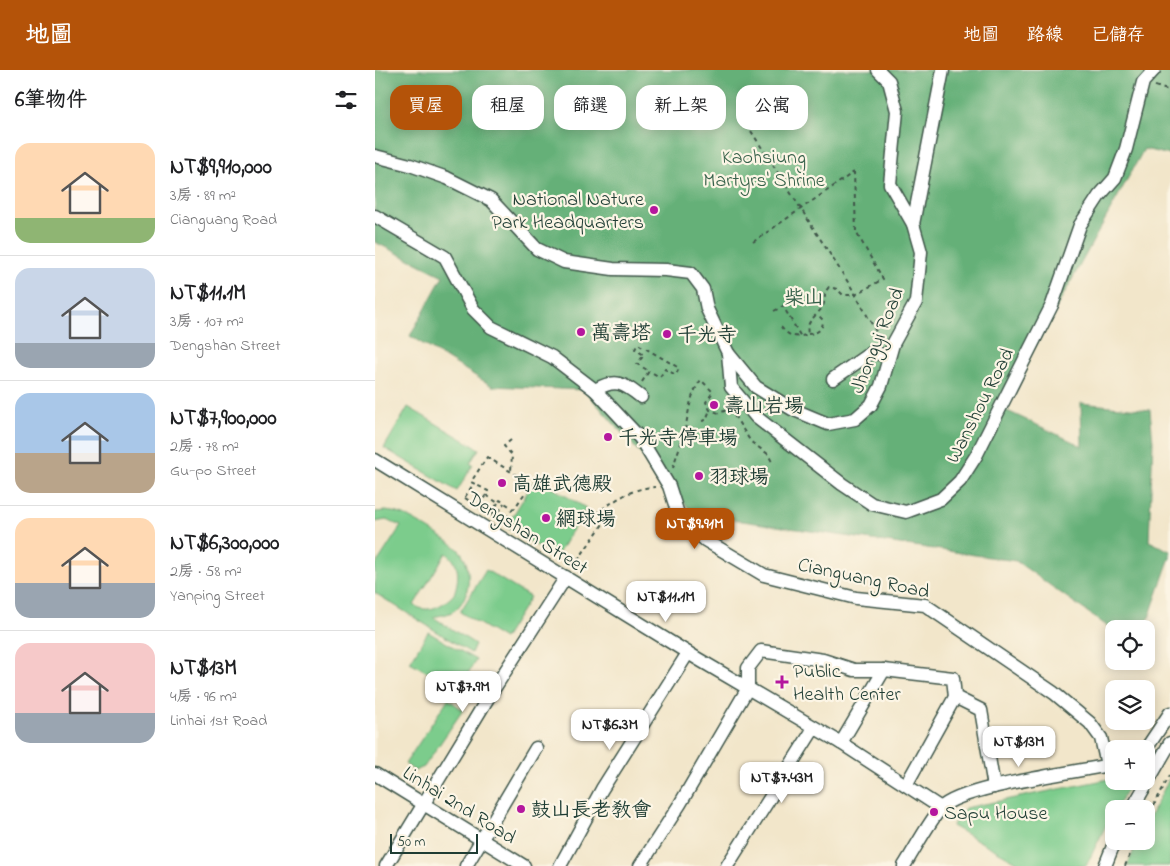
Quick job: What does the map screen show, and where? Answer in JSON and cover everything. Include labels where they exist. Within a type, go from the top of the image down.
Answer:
[{"type":"street","name":"Jhongyi Road","points":[[729,353],[756,387],[792,409],[829,424],[855,418],[871,405],[881,386],[888,357],[916,302],[921,252],[913,224],[889,184],[897,111],[889,80],[879,70]]},
{"type":"street","points":[[913,224],[943,70]]},
{"type":"street","name":"Wanshou Road","points":[[375,156],[410,164],[447,178],[491,200],[537,249],[563,262],[613,269],[666,270],[691,273],[703,289],[707,308],[729,353],[731,387],[755,417],[842,484],[872,504],[905,512],[941,499],[960,481],[976,456],[1052,305],[1080,225],[1099,196],[1115,178],[1126,149],[1143,82],[1154,70]]},
{"type":"street","name":"Cianguang Road","points":[[375,216],[445,257],[473,310],[491,327],[552,357],[595,390],[640,438],[669,486],[679,517],[705,540],[764,574],[856,598],[925,605],[1054,692],[1090,723],[1101,738],[1105,750]]},
{"type":"street","points":[[833,379],[874,352],[888,357]]},
{"type":"street","points":[[595,390],[608,383],[618,383],[638,394]]},
{"type":"street","name":"Dengshan Street","points":[[375,460],[566,578],[841,743],[941,808]]},
{"type":"street","points":[[385,866],[488,698],[566,578]]},
{"type":"street","points":[[640,866],[680,804],[748,688],[748,668],[761,651],[823,660],[854,670],[884,670],[953,678],[955,697],[906,786]]},
{"type":"street","points":[[560,866],[601,789],[688,652]]},
{"type":"street","points":[[841,743],[884,670]]},
{"type":"street","points":[[955,697],[981,710],[994,787]]},
{"type":"street","points":[[1152,740],[1170,713]]},
{"type":"street","points":[[727,866],[814,728]]},
{"type":"street","points":[[1136,800],[1170,743]]},
{"type":"street","points":[[466,866],[536,748]]},
{"type":"street","points":[[904,866],[941,808],[962,795],[1105,765]]},
{"type":"street","name":"Linhai 2nd Road","points":[[375,774],[525,866]]},
{"type":"street","points":[[1105,866],[1111,850]]},
{"type":"path","points":[[751,131],[855,295],[878,335]]},
{"type":"path","points":[[753,242],[854,172],[856,232],[883,279],[855,295],[843,295],[837,289],[829,287],[825,292],[824,304],[818,315],[810,320],[808,334]]},
{"type":"path","points":[[774,311],[783,306],[801,337]]},
{"type":"path","points":[[781,327],[786,334],[801,337],[817,333],[823,327],[823,320],[818,315]]},
{"type":"path","points":[[638,344],[679,368],[675,375],[665,370],[659,377],[649,371],[637,364],[644,355],[635,349],[638,344]]},
{"type":"path","points":[[638,394],[649,371]]},
{"type":"path","points":[[566,578],[605,521],[598,512],[626,493],[643,487],[669,486],[684,435],[692,397],[695,388],[701,380],[713,392],[706,402],[711,410],[719,413],[730,409],[751,442],[768,454],[773,462]]},
{"type":"path","points":[[702,422],[706,420],[711,410]]},
{"type":"path","points":[[511,440],[503,446],[512,455],[511,471]]},
{"type":"path","points":[[498,502],[492,512],[480,504],[488,492],[471,482],[487,457],[531,484],[510,514]]},
{"type":"path","points":[[457,510],[474,483]]},
{"type":"path","points":[[486,495],[498,502],[500,500],[513,508]]},
{"type":"path","points":[[465,498],[491,515],[493,513],[496,517]]},
{"type":"path","points":[[504,503],[497,514],[494,512],[492,516],[505,521]]},
{"type":"path","points":[[495,507],[499,511]]},
{"type":"path","points":[[1155,803],[1170,775]]},
{"type":"path","points":[[1125,866],[1131,850]]},
{"type":"green space","name":"柴山","points":[[375,70],[1170,70],[1170,155],[1144,149],[1001,408],[1082,446],[1081,403],[1150,410],[1153,441],[1149,541],[1170,551],[1170,557],[1148,620],[1105,620],[1105,625],[1016,561],[694,514],[584,390],[492,386],[410,336],[443,276],[375,242]]},
{"type":"green space","points":[[408,407],[479,449],[470,463],[473,465],[457,491],[384,448]]},
{"type":"green space","name":"網球場","points":[[536,478],[586,508],[556,557],[506,527]]},
{"type":"green space","points":[[386,511],[406,516],[446,540],[462,554],[468,570],[465,597],[455,610],[433,617],[475,644],[471,653],[375,593],[375,566],[401,526],[386,520],[375,522],[375,512]],"holes":[[[446,553],[451,557],[456,567],[458,578],[454,594],[441,605],[430,609],[419,608],[414,605]]]},
{"type":"green space","points":[[486,570],[530,597],[504,639],[460,612]]},
{"type":"green space","points":[[428,632],[476,660],[458,690],[410,662]]},
{"type":"green space","points":[[448,699],[463,710],[424,767],[415,771],[405,764]]},
{"type":"green space","points":[[1170,777],[1170,866],[1127,866],[1134,850],[1155,850],[1155,806]]},
{"type":"green space","points":[[1105,780],[1105,790],[1127,790],[1121,800],[1105,800],[1105,827],[1086,866],[1015,866],[1017,862],[952,826],[965,808]]},
{"type":"place","name":"National Nature Park Headquarters","points":[[654,210]]},
{"type":"place","name":"萬壽塔","points":[[581,332]]},
{"type":"place","name":"千光寺","points":[[667,334]]},
{"type":"place","name":"壽山岩場","points":[[714,405]]},
{"type":"place","name":"千光寺停車場","points":[[608,437]]},
{"type":"place","name":"羽球場","points":[[699,476]]},
{"type":"place","name":"高雄武德殿","points":[[502,483]]},
{"type":"place","name":"網球場","points":[[546,518]]},
{"type":"place","name":"Public Health Center","points":[[782,682]]},
{"type":"place","name":"鼓山長老教會","points":[[521,809]]},
{"type":"place","name":"Sapu House","points":[[934,812]]},
{"type":"park label","name":"Kaohsiung Martyrs' Shrine","points":[[764,168]]}]
